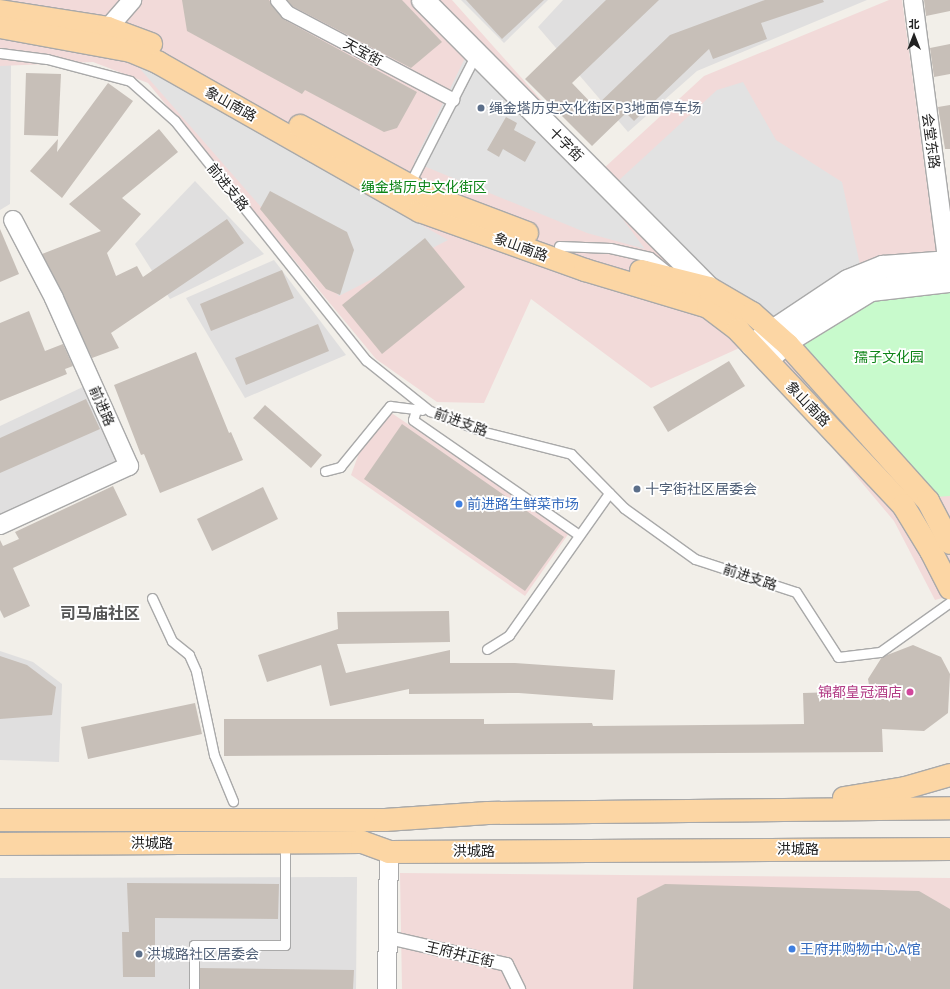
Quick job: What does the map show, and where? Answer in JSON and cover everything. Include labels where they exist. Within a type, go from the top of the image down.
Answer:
[{"type":"main road","name":"象山南路","points":[[0,11],[108,28],[149,43],[427,195],[588,257],[709,288],[752,313],[778,337],[928,501],[950,543]]},
{"type":"main road","name":"象山南路","points":[[0,27],[131,51],[159,63],[420,211],[585,270],[708,307],[738,330],[903,505],[931,552],[950,588]]},
{"type":"main road","points":[[776,810],[905,788],[950,775]]},
{"type":"main road","name":"洪城路","points":[[0,820],[385,820],[488,813],[950,808]]},
{"type":"main road","name":"洪城路","points":[[0,844],[362,842],[389,852],[950,849]]},
{"type":"street","points":[[108,28],[132,0]]},
{"type":"street","name":"天宝街","points":[[277,0],[287,12],[452,99]]},
{"type":"street","name":"十字街","points":[[423,0],[709,288]]},
{"type":"street","name":"会堂东路","points":[[912,0],[949,272]]},
{"type":"street","name":"前进路","points":[[0,525],[129,466],[54,298],[13,220]]},
{"type":"street","points":[[759,353],[778,337],[872,290],[949,272]]},
{"type":"street","points":[[388,989],[389,852]]},
{"type":"street","name":"王府井正街","points":[[388,937],[506,964],[518,989]]},
{"type":"lane","name":"前进支路","points":[[0,53],[47,59],[130,81],[175,121],[366,360],[430,411],[485,432],[571,454],[624,508],[695,559],[796,592],[838,657],[880,652],[950,602]]},
{"type":"lane","points":[[408,185],[476,54]]},
{"type":"lane","points":[[325,471],[340,467],[390,406],[430,411]]},
{"type":"lane","points":[[416,410],[413,420],[580,535]]},
{"type":"lane","points":[[487,649],[509,635],[609,493]]},
{"type":"lane","points":[[152,598],[172,641],[189,655],[196,671],[214,755],[233,801]]},
{"type":"lane","points":[[194,989],[194,945],[285,945],[285,843]]},
{"type":"shaded area","name":"绳金塔历史文化街区","points":[[0,0],[452,0],[603,169],[704,76],[889,0],[902,0],[930,207],[950,205],[950,596],[935,600],[894,521],[746,345],[651,388],[531,299],[484,403],[437,402],[376,359],[148,83],[93,62],[0,66]]},
{"type":"shaded area","points":[[461,0],[548,0],[504,43]]},
{"type":"shaded area","points":[[563,0],[867,0],[697,71],[628,132],[538,27]]},
{"type":"shaded area","name":"绳金塔历史文化街区P3地面停车场","points":[[467,54],[592,178],[645,249],[587,233],[414,162]]},
{"type":"shaded area","points":[[0,61],[11,64],[10,204],[0,210]]},
{"type":"shaded area","points":[[135,63],[448,240],[339,296]]},
{"type":"shaded area","points":[[743,82],[776,140],[842,182],[864,283],[785,333],[691,261],[617,182],[717,90]]},
{"type":"shaded area","points":[[195,181],[264,254],[170,299],[135,244]]},
{"type":"shaded area","points":[[274,260],[346,355],[245,398],[186,298]]},
{"type":"shaded area","points":[[85,386],[120,463],[0,516],[0,426]]},
{"type":"shaded area","name":"前进路生鲜菜市场","points":[[390,412],[569,533],[525,596],[351,475],[362,445]]},
{"type":"shaded area","points":[[0,651],[33,662],[62,684],[59,762],[0,760]]},
{"type":"shaded area","points":[[400,873],[950,878],[950,989],[402,989]]},
{"type":"shaded area","points":[[357,877],[356,989],[0,989],[0,878]]},
{"type":"green space","name":"孺子文化园","points":[[950,287],[950,496],[934,497],[795,343],[874,297]]},
{"type":"building","points":[[182,0],[269,0],[283,19],[417,92],[397,128],[384,132],[305,90],[302,94],[187,31]]},
{"type":"building","points":[[287,0],[402,0],[442,42],[411,68],[292,6]]},
{"type":"building","points":[[466,0],[544,0],[502,39]]},
{"type":"building","points":[[606,0],[659,0],[572,83],[595,107],[670,35],[765,0],[823,0],[824,2],[761,23],[767,39],[713,59],[709,49],[634,121],[626,113],[592,146],[525,79]]},
{"type":"building","points":[[924,0],[950,0],[950,11],[926,16]]},
{"type":"building","points":[[950,44],[950,74],[934,77],[930,48]]},
{"type":"building","points":[[26,73],[61,74],[58,136],[24,135]]},
{"type":"building","points":[[108,83],[133,101],[62,198],[30,171],[58,139],[57,152]]},
{"type":"building","points":[[950,105],[950,149],[945,149],[938,107]]},
{"type":"building","points":[[506,117],[517,123],[514,130],[536,142],[525,162],[503,149],[499,157],[487,150]]},
{"type":"building","points":[[159,129],[178,152],[122,198],[141,214],[107,253],[116,276],[137,266],[143,277],[227,219],[244,243],[111,333],[119,348],[92,358],[42,254],[101,231],[69,204]]},
{"type":"building","points":[[270,191],[347,232],[354,250],[340,295],[326,289],[260,209]]},
{"type":"building","points":[[0,229],[19,274],[0,282]]},
{"type":"building","points":[[425,238],[465,287],[382,354],[342,305]]},
{"type":"building","points":[[282,270],[294,298],[211,331],[200,304]]},
{"type":"building","points":[[29,311],[45,351],[63,344],[73,366],[65,369],[67,374],[0,401],[0,323]]},
{"type":"building","points":[[318,324],[329,351],[246,385],[235,358]]},
{"type":"building","points":[[196,352],[229,433],[231,432],[243,460],[160,493],[144,454],[141,455],[114,385]]},
{"type":"building","points":[[729,361],[745,386],[668,432],[653,407]]},
{"type":"building","points":[[86,399],[100,429],[0,473],[0,438]]},
{"type":"building","points":[[265,405],[322,455],[311,468],[253,418]]},
{"type":"building","name":"前进路生鲜菜市场","points":[[402,424],[564,537],[525,591],[364,479]]},
{"type":"building","points":[[113,486],[127,515],[13,568],[30,606],[4,618],[0,610],[0,540],[3,546],[19,539],[15,532]]},
{"type":"building","points":[[263,487],[278,519],[212,551],[197,519]]},
{"type":"building","points":[[449,611],[450,642],[337,644],[346,673],[450,650],[450,663],[515,663],[615,670],[613,700],[519,693],[409,694],[409,689],[330,706],[321,665],[267,682],[258,655],[338,629],[337,612]]},
{"type":"building","points":[[913,645],[941,657],[950,674],[948,713],[924,731],[882,729],[883,752],[224,756],[224,719],[484,719],[484,724],[592,723],[593,726],[804,724],[803,693],[870,691],[868,679],[882,657]]},
{"type":"building","points":[[0,656],[27,665],[56,687],[52,715],[0,719]]},
{"type":"building","points":[[195,703],[202,734],[88,759],[81,727]]},
{"type":"building","points":[[127,883],[279,884],[278,919],[155,918],[155,977],[123,977],[122,932],[129,932]]},
{"type":"building","name":"王府井购物中心A馆","points":[[665,884],[919,891],[950,909],[950,989],[633,989],[637,898]]},
{"type":"building","points":[[200,968],[354,970],[353,989],[200,989]]},
{"type":"place","name":"绳金塔历史文化街区P3地面停车场","points":[[481,108]]},
{"type":"place","name":"十字街社区居委会","points":[[637,489]]},
{"type":"place","name":"前进路生鲜菜市场","points":[[459,504]]},
{"type":"place","name":"锦都皇冠酒店","points":[[910,692]]},
{"type":"place","name":"王府井购物中心A馆","points":[[792,949]]},
{"type":"place","name":"洪城路社区居委会","points":[[139,954]]},
{"type":"district","name":"司马庙社区","points":[[100,613]]}]
